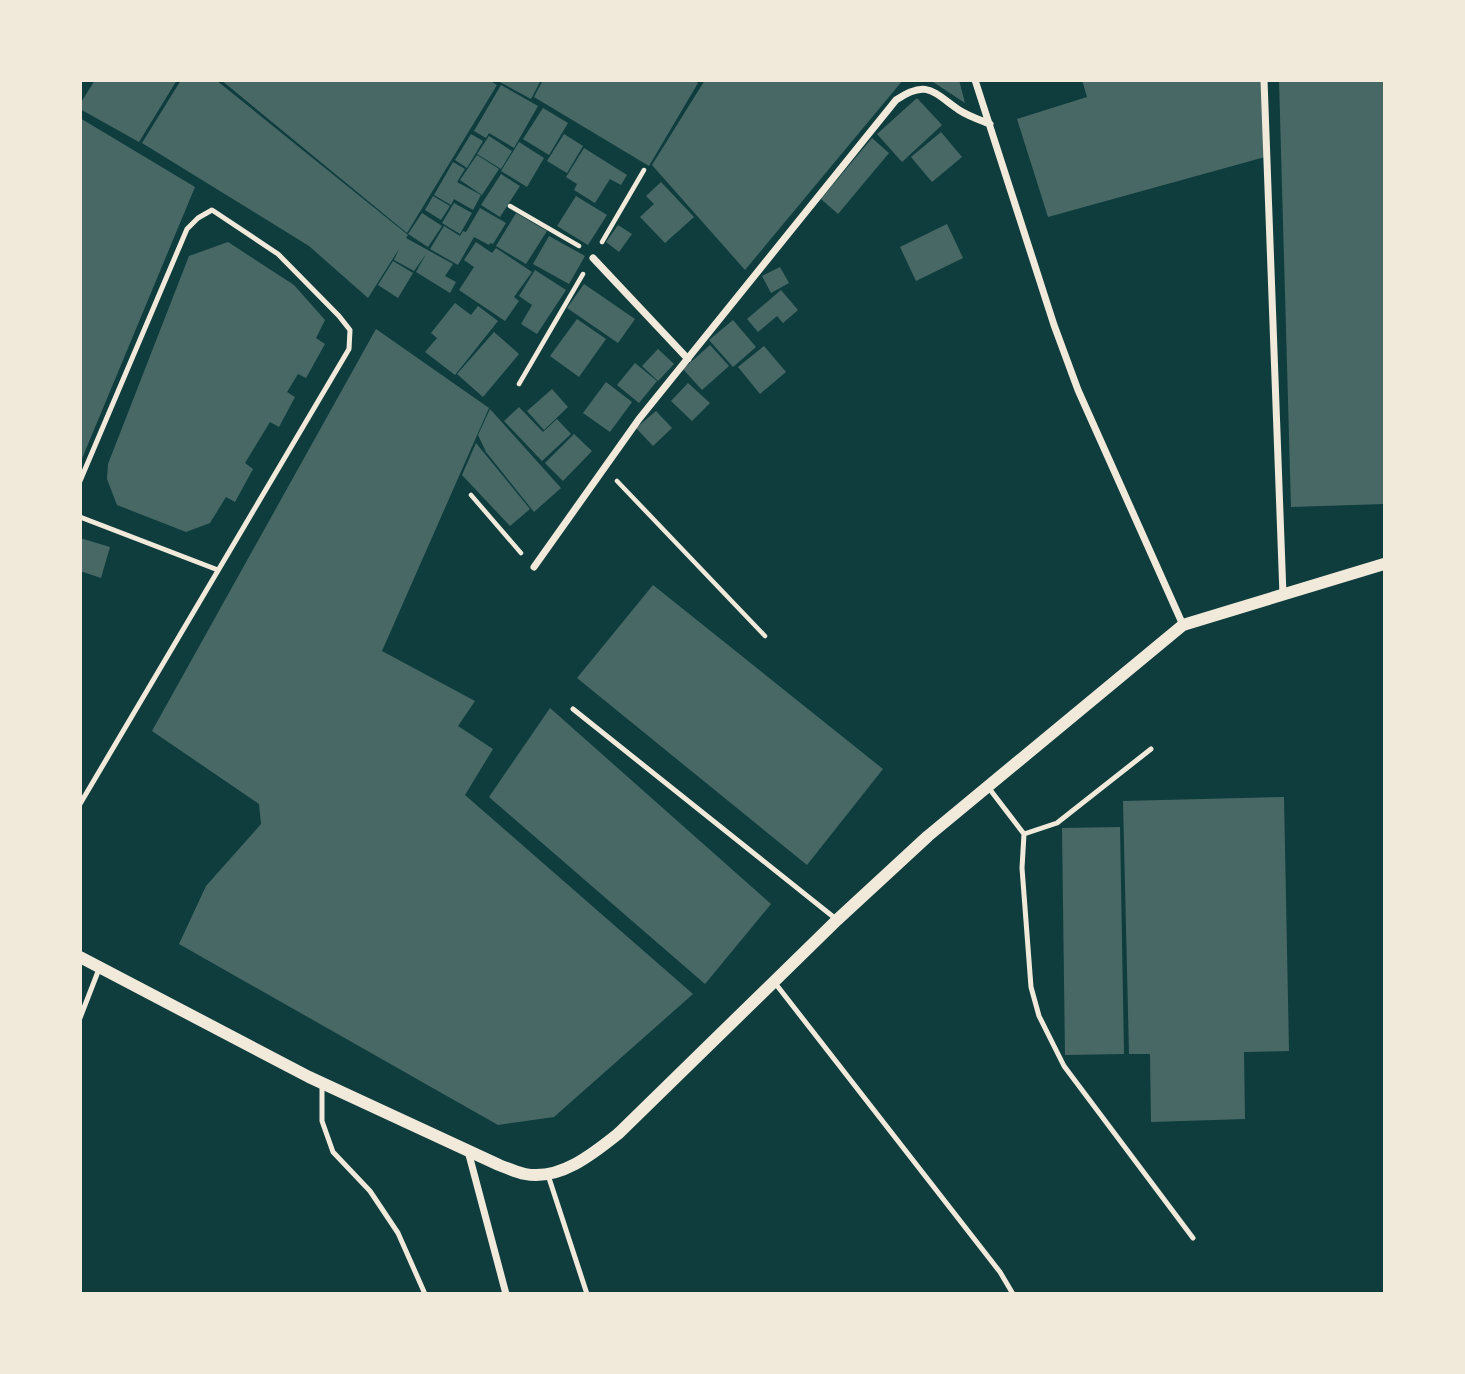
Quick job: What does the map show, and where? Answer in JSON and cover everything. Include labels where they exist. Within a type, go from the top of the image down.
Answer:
[{"type":"street","points":[[975,80],[1054,326],[1078,390],[1183,625]]},
{"type":"street","points":[[1264,80],[1283,595]]},
{"type":"street","points":[[534,567],[639,419],[896,100],[912,89],[932,90],[963,112],[990,124]]},
{"type":"street","points":[[593,258],[688,359]]},
{"type":"street","points":[[80,957],[323,1083],[499,1165],[526,1174],[548,1175],[592,1154],[620,1133],[837,920],[928,836],[1183,625],[1384,564]]},
{"type":"street","points":[[468,1150],[506,1293]]},
{"type":"lane","points":[[80,481],[187,229],[198,218],[212,210],[278,254],[350,330],[349,349],[80,804]]},
{"type":"lane","points":[[80,517],[218,570]]},
{"type":"lane","points":[[573,709],[837,920]]},
{"type":"lane","points":[[1024,834],[1057,822],[1151,749]]},
{"type":"lane","points":[[988,787],[1024,834],[1022,868],[1031,987],[1039,1016],[1063,1066],[1193,1238]]},
{"type":"lane","points":[[80,1018],[100,966]]},
{"type":"lane","points":[[775,983],[1000,1272],[1013,1293]]},
{"type":"lane","points":[[323,1083],[322,1121],[333,1152],[370,1191],[398,1233],[425,1293]]},
{"type":"lane","points":[[548,1175],[587,1293]]},
{"type":"path","points":[[519,384],[644,170]]},
{"type":"path","points":[[510,206],[578,246],[593,258]]},
{"type":"path","points":[[605,468],[765,636]]},
{"type":"path","points":[[471,495],[534,567]]},
{"type":"building","points":[[95,80],[177,80],[139,142],[80,109],[80,104]]},
{"type":"building","points":[[181,80],[216,80],[408,235],[406,238],[453,264],[445,276],[456,282],[450,293],[416,272],[426,254],[414,271],[394,260],[399,249],[368,298],[309,246],[142,143]]},
{"type":"building","points":[[221,80],[489,80],[497,85],[407,233]]},
{"type":"building","points":[[496,80],[536,80],[540,82],[531,99]]},
{"type":"building","points":[[543,80],[694,80],[698,83],[649,166],[534,97]]},
{"type":"building","points":[[705,80],[903,80],[745,270],[652,165]]},
{"type":"building","points":[[930,80],[959,80],[965,103]]},
{"type":"building","points":[[1082,80],[1263,80],[1265,157],[1048,217],[1017,119],[1087,97]]},
{"type":"building","points":[[1279,80],[1384,80],[1384,504],[1291,507]]},
{"type":"building","points":[[501,85],[538,106],[514,148],[489,133],[486,138],[474,131]]},
{"type":"building","points":[[917,98],[942,125],[902,162],[877,134]]},
{"type":"building","points":[[543,108],[568,123],[549,155],[523,139]]},
{"type":"building","points":[[80,118],[195,187],[81,461],[80,461]]},
{"type":"building","points":[[941,132],[962,157],[932,182],[911,157]]},
{"type":"building","points":[[471,134],[483,141],[467,168],[455,160]]},
{"type":"building","points":[[564,134],[583,146],[567,173],[547,161]]},
{"type":"building","points":[[489,136],[512,151],[501,169],[477,154]]},
{"type":"building","points":[[872,138],[889,153],[838,214],[821,199]]},
{"type":"building","points":[[519,142],[544,158],[527,187],[501,171]]},
{"type":"building","points":[[584,148],[627,175],[621,185],[610,179],[595,203],[574,190],[577,184],[566,177]]},
{"type":"building","points":[[477,155],[499,169],[482,195],[460,180]]},
{"type":"building","points":[[453,162],[465,169],[457,182],[481,195],[473,210],[454,199],[451,205],[434,195]]},
{"type":"building","points":[[501,174],[520,186],[500,217],[481,205]]},
{"type":"building","points":[[661,182],[694,217],[665,243],[640,217],[654,204],[646,196]]},
{"type":"building","points":[[433,196],[450,206],[441,220],[425,210]]},
{"type":"building","points":[[576,196],[607,215],[588,245],[557,226]]},
{"type":"building","points":[[454,203],[472,213],[460,234],[442,223]]},
{"type":"building","points":[[480,208],[506,223],[493,244],[489,245],[474,237],[458,265],[430,249],[444,226],[460,236],[463,231],[466,232]]},
{"type":"building","points":[[422,213],[442,226],[428,247],[408,234]]},
{"type":"building","points":[[516,213],[547,231],[526,264],[496,246]]},
{"type":"building","points":[[947,224],[963,258],[916,281],[900,247]]},
{"type":"building","points":[[618,225],[632,234],[619,252],[606,242]]},
{"type":"building","points":[[549,236],[585,256],[569,284],[533,264]]},
{"type":"building","points":[[228,242],[294,285],[325,320],[316,338],[325,344],[306,378],[298,374],[287,392],[295,397],[279,427],[270,422],[245,463],[253,469],[235,502],[226,497],[210,523],[186,532],[117,505],[107,479],[108,464],[189,256]]},
{"type":"building","points":[[476,242],[492,253],[496,248],[532,272],[514,297],[519,301],[505,321],[459,290],[474,267],[464,260]]},
{"type":"building","points":[[393,261],[413,273],[398,298],[378,285]]},
{"type":"building","points":[[780,267],[789,283],[771,293],[762,276]]},
{"type":"building","points":[[535,270],[566,290],[537,334],[521,324],[532,305],[519,296]]},
{"type":"building","points":[[584,284],[635,319],[618,343],[567,308]]},
{"type":"building","points":[[781,290],[798,310],[783,323],[777,316],[758,332],[747,319]]},
{"type":"building","points":[[455,303],[471,315],[478,306],[498,321],[455,375],[425,352],[437,338],[431,333]]},
{"type":"building","points":[[577,319],[606,339],[579,377],[550,356]]},
{"type":"building","points":[[733,320],[756,347],[733,367],[709,340]]},
{"type":"building","points":[[376,329],[489,408],[382,651],[475,701],[458,726],[493,749],[465,795],[693,994],[554,1117],[498,1125],[179,944],[206,886],[261,824],[259,804],[152,731]]},
{"type":"building","points":[[494,332],[519,354],[483,397],[457,374]]},
{"type":"building","points":[[710,345],[729,366],[702,390],[683,369]]},
{"type":"building","points":[[764,346],[786,372],[760,394],[738,367]]},
{"type":"building","points":[[658,349],[674,364],[658,381],[642,366]]},
{"type":"building","points":[[635,363],[657,381],[639,403],[617,385]]},
{"type":"building","points":[[606,382],[632,402],[610,432],[583,413]]},
{"type":"building","points":[[688,383],[710,403],[692,421],[671,401]]},
{"type":"building","points":[[552,389],[568,407],[544,430],[527,411]]},
{"type":"building","points":[[519,407],[543,432],[557,419],[571,434],[542,461],[504,421]]},
{"type":"building","points":[[490,409],[561,488],[534,512],[486,452],[478,435]]},
{"type":"building","points":[[656,411],[672,428],[653,446],[636,428]]},
{"type":"building","points":[[574,434],[592,451],[563,481],[545,463]]},
{"type":"building","points":[[476,443],[530,509],[510,526],[462,475]]},
{"type":"building","points":[[80,538],[110,547],[101,578],[80,571]]},
{"type":"building","points":[[653,585],[883,769],[807,865],[577,678]]},
{"type":"building","points":[[550,708],[771,904],[705,984],[489,797]]},
{"type":"building","points":[[1284,797],[1289,1051],[1244,1052],[1245,1119],[1151,1122],[1150,1054],[1129,1054],[1123,801]]},
{"type":"building","points":[[1120,827],[1124,1054],[1065,1055],[1062,828]]}]
